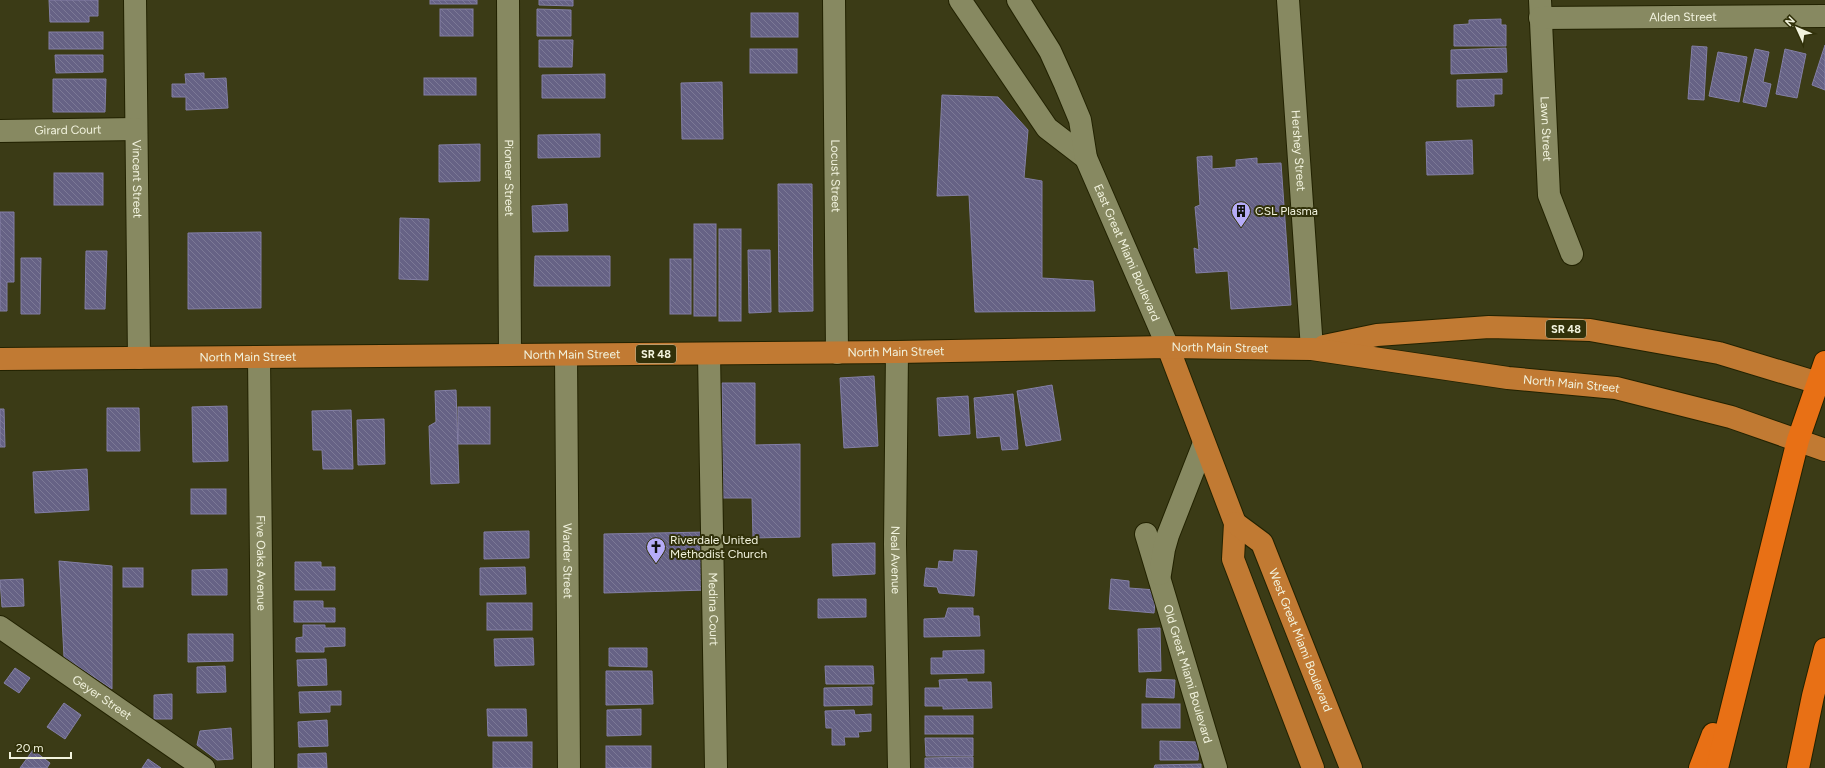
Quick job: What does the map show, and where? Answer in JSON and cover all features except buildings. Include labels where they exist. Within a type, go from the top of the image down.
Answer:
[{"type":"highway","points":[[1716,768],[1798,440],[1821,384],[1825,362]]},
{"type":"highway","points":[[1798,768],[1813,696],[1825,649]]},
{"type":"highway","points":[[1700,768],[1714,730],[1732,705]]},
{"type":"main road","name":"North Main Street","points":[[1312,349],[1377,334],[1489,327],[1590,330],[1719,353],[1821,384]]},
{"type":"main road","name":"North Main Street","points":[[0,359],[837,353],[1168,347],[1312,349],[1508,378],[1616,388],[1731,417],[1825,450]]},
{"type":"main road","points":[[1168,347],[1235,523],[1233,559],[1313,768]]},
{"type":"main road","name":"West Great Miami Boulevard","points":[[1235,523],[1262,543],[1351,768]]},
{"type":"street","name":"Vincent Street","points":[[135,0],[139,358]]},
{"type":"street","name":"Pioneer Street","points":[[508,0],[510,355]]},
{"type":"street","name":"Locust Street","points":[[834,0],[837,353]]},
{"type":"street","name":"East Great Miami Boulevard","points":[[960,0],[1048,128],[1086,158]]},
{"type":"street","name":"East Great Miami Boulevard","points":[[1018,0],[1050,51],[1066,84],[1080,120],[1086,158],[1168,347]]},
{"type":"street","name":"Hershey Street","points":[[1288,0],[1312,349]]},
{"type":"street","name":"Alden Street","points":[[1540,9],[1825,16]]},
{"type":"street","name":"Lawn Street","points":[[1540,9],[1549,195],[1572,254]]},
{"type":"street","name":"Girard Court","points":[[0,131],[136,129]]},
{"type":"street","name":"Neal Avenue","points":[[897,352],[895,544],[899,768]]},
{"type":"street","name":"Medina Court","points":[[709,354],[716,768]]},
{"type":"street","name":"Warder Street","points":[[566,355],[569,768]]},
{"type":"street","name":"Five Oaks Avenue","points":[[260,357],[263,768]]},
{"type":"street","name":"Old Great Miami Boulevard","points":[[1160,580],[1164,549],[1204,443]]},
{"type":"street","name":"Old Great Miami Boulevard","points":[[1146,534],[1216,768]]},
{"type":"street","name":"Geyer Street","points":[[0,626],[204,768]]},
{"type":"place","name":"CSL Plasma","points":[[1241,228]]},
{"type":"place","name":"Riverdale United Methodist Church","points":[[656,564]]}]
